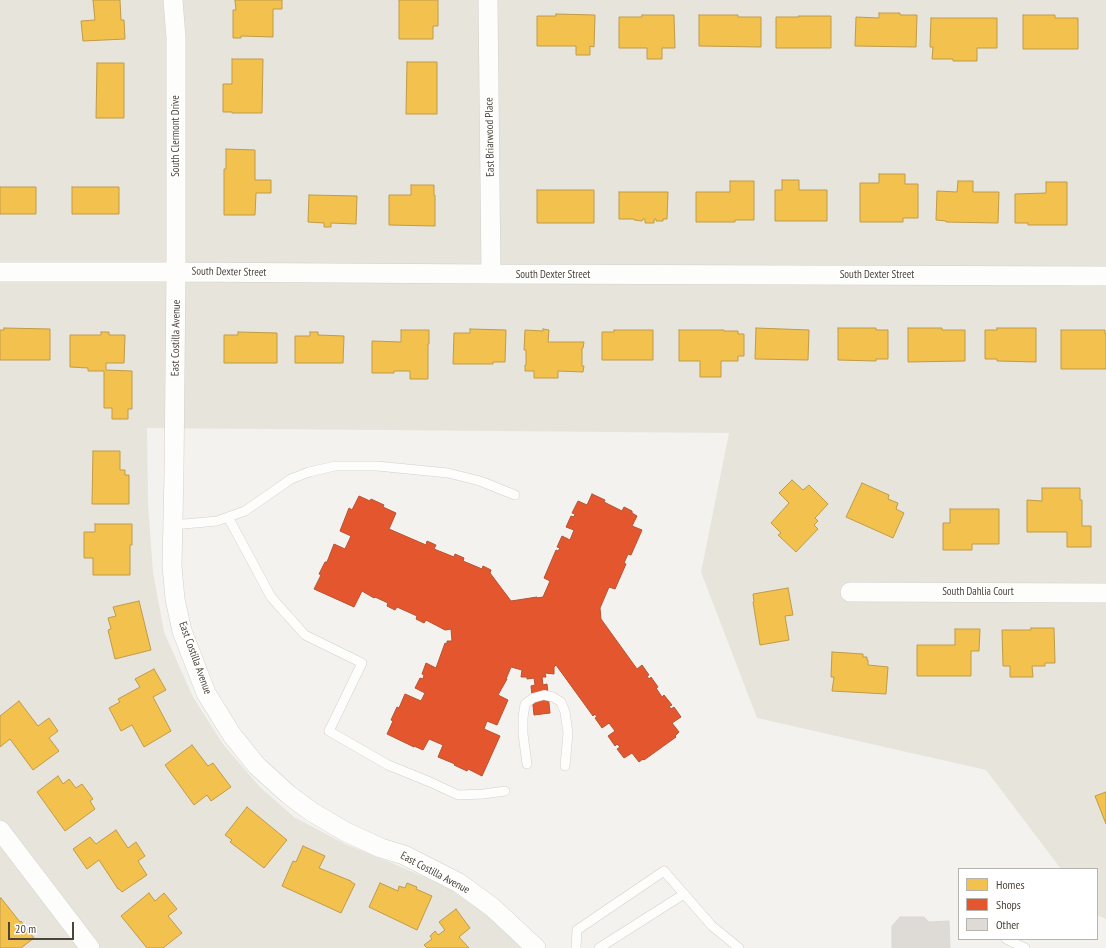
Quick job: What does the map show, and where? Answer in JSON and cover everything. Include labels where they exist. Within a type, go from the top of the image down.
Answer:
[{"type":"street","name":"South Clermont Drive","points":[[173,0],[176,38],[176,272]]},
{"type":"street","name":"East Briarwood Place","points":[[488,0],[491,274]]},
{"type":"street","name":"South Dexter Street","points":[[0,272],[1106,276]]},
{"type":"street","name":"East Costilla Avenue","points":[[176,272],[172,566],[175,599],[182,631],[206,693],[232,735],[258,766],[290,796],[312,812],[346,832],[381,848],[404,855],[459,883],[492,907],[536,948]]},
{"type":"street","name":"South Dahlia Court","points":[[850,592],[1106,593]]},
{"type":"street","points":[[0,830],[90,948]]},
{"type":"lane","points":[[173,525],[217,521],[245,511],[291,479],[309,472],[336,466],[377,466],[448,473],[480,481],[515,495]]},
{"type":"lane","points":[[228,517],[271,597],[305,635],[362,663],[329,732],[388,765],[458,795],[484,794],[505,791]]},
{"type":"lane","points":[[527,764],[523,723],[525,704],[533,698],[544,695],[553,697],[561,702],[565,712],[568,733],[565,766]]},
{"type":"lane","points":[[576,948],[577,930],[664,871],[712,926],[739,948]]},
{"type":"lane","points":[[599,948],[684,894]]},
{"type":"lane","points":[[1008,940],[1025,948]]},
{"type":"shaded area","points":[[0,0],[1106,0],[1106,919],[1098,915],[1098,868],[1060,868],[986,770],[757,718],[701,572],[729,433],[147,428],[148,504],[153,572],[164,632],[193,697],[223,744],[259,786],[294,817],[345,844],[447,887],[495,921],[521,948],[0,948]]},
{"type":"building: Homes","points":[[93,0],[120,0],[121,20],[124,20],[125,39],[83,41],[81,21],[95,20]]},
{"type":"building: Homes","points":[[235,0],[282,0],[282,9],[273,9],[273,37],[241,36],[241,38],[233,38],[233,10],[236,10]]},
{"type":"building: Homes","points":[[399,0],[438,0],[438,26],[433,26],[433,39],[399,39]]},
{"type":"building: Homes","points":[[879,13],[917,15],[916,47],[855,46],[856,17],[879,18]]},
{"type":"building: Homes","points":[[556,14],[595,15],[594,47],[590,46],[590,55],[576,55],[576,46],[537,46],[537,16],[556,16]]},
{"type":"building: Homes","points":[[642,15],[674,15],[675,48],[662,48],[662,59],[647,59],[647,48],[619,48],[619,17],[642,17]]},
{"type":"building: Homes","points":[[699,15],[738,15],[738,17],[761,17],[761,47],[699,46]]},
{"type":"building: Homes","points":[[1023,15],[1055,15],[1055,18],[1078,18],[1078,49],[1023,49]]},
{"type":"building: Homes","points":[[831,16],[831,48],[776,48],[776,17]]},
{"type":"building: Homes","points":[[931,18],[997,18],[997,48],[977,48],[977,61],[932,59],[933,47],[930,47]]},
{"type":"building: Homes","points":[[232,59],[263,59],[262,113],[223,112],[223,84],[232,84]]},
{"type":"building: Homes","points":[[407,62],[437,62],[437,114],[406,114]]},
{"type":"building: Homes","points":[[97,63],[124,63],[124,118],[96,118]]},
{"type":"building: Homes","points":[[226,149],[255,150],[255,180],[271,180],[271,193],[256,193],[255,215],[224,215],[224,169],[226,169]]},
{"type":"building: Homes","points":[[879,174],[905,174],[905,184],[918,184],[918,218],[903,218],[903,222],[860,222],[860,183],[879,183]]},
{"type":"building: Homes","points":[[782,180],[799,180],[799,190],[827,190],[827,221],[775,221],[775,190],[782,190]]},
{"type":"building: Homes","points":[[730,181],[754,181],[754,220],[735,220],[735,222],[696,222],[696,192],[730,192]]},
{"type":"building: Homes","points":[[958,181],[973,181],[973,192],[999,192],[998,223],[946,222],[936,220],[937,191],[957,192]]},
{"type":"building: Homes","points":[[1046,182],[1067,182],[1067,225],[1028,225],[1028,223],[1015,223],[1015,194],[1046,193]]},
{"type":"building: Homes","points":[[411,185],[434,185],[435,226],[389,225],[389,195],[411,195]]},
{"type":"building: Homes","points":[[0,187],[36,187],[36,214],[0,214]]},
{"type":"building: Homes","points":[[72,187],[119,187],[119,214],[72,214]]},
{"type":"building: Homes","points":[[537,190],[594,190],[594,223],[537,223]]},
{"type":"building: Homes","points":[[619,192],[668,192],[667,219],[663,219],[663,221],[656,221],[656,219],[654,219],[654,223],[645,223],[645,219],[642,221],[634,219],[619,219]]},
{"type":"building: Homes","points":[[309,195],[357,196],[356,224],[331,223],[331,227],[324,227],[324,223],[308,222]]},
{"type":"building: Homes","points":[[4,328],[50,329],[50,360],[0,360],[0,330],[4,330]]},
{"type":"building: Homes","points":[[756,328],[809,330],[808,360],[755,359]]},
{"type":"building: Homes","points":[[838,328],[876,328],[876,330],[888,330],[888,359],[876,359],[876,361],[838,360]]},
{"type":"building: Homes","points":[[908,328],[965,330],[965,361],[908,362]]},
{"type":"building: Homes","points":[[997,328],[1036,328],[1036,362],[997,361],[997,359],[985,359],[985,330],[997,330]]},
{"type":"building: Homes","points":[[470,329],[506,330],[505,362],[493,362],[493,364],[453,364],[454,333],[470,333]]},
{"type":"building: Homes","points":[[543,329],[549,330],[548,342],[584,342],[582,348],[582,366],[584,366],[583,372],[558,371],[558,378],[534,378],[534,371],[525,371],[525,330],[543,331]]},
{"type":"building: Homes","points":[[401,330],[429,330],[428,379],[410,379],[410,371],[372,373],[372,341],[401,342]]},
{"type":"building: Homes","points":[[614,330],[653,330],[653,360],[602,360],[602,332],[614,332]]},
{"type":"building: Homes","points":[[679,330],[738,331],[738,334],[744,334],[744,356],[738,356],[738,361],[721,361],[721,377],[700,377],[700,361],[679,361]]},
{"type":"building: Homes","points":[[1061,330],[1105,330],[1106,369],[1061,369]]},
{"type":"building: Homes","points":[[101,332],[109,332],[109,335],[125,335],[124,363],[106,363],[106,370],[132,371],[132,409],[128,409],[128,419],[112,419],[112,408],[104,408],[104,371],[88,371],[88,368],[70,367],[70,335],[101,335]]},
{"type":"building: Homes","points":[[238,332],[277,333],[277,363],[224,363],[224,335],[238,335]]},
{"type":"building: Homes","points":[[310,332],[318,332],[318,335],[344,336],[343,363],[295,363],[295,336],[310,336]]},
{"type":"building: Homes","points":[[93,451],[120,451],[120,470],[125,470],[125,475],[129,475],[129,504],[92,504]]},
{"type":"building: Homes","points":[[792,480],[803,490],[809,485],[828,504],[815,518],[818,521],[814,525],[818,529],[796,552],[778,535],[781,533],[771,523],[789,503],[779,493]]},
{"type":"building: Homes","points":[[862,483],[889,495],[888,499],[898,503],[896,509],[904,513],[893,538],[846,517]]},
{"type":"building: Homes","points":[[1042,488],[1080,488],[1080,500],[1082,500],[1082,526],[1091,526],[1091,547],[1067,547],[1067,532],[1027,532],[1027,500],[1042,501]]},
{"type":"building: Homes","points":[[950,509],[999,509],[999,544],[972,544],[972,550],[943,550],[943,523],[950,523]]},
{"type":"building: Homes","points":[[95,524],[132,524],[130,575],[93,575],[93,558],[84,558],[84,532],[95,532]]},
{"type":"building: Homes","points":[[788,588],[793,615],[785,616],[789,640],[760,645],[753,594]]},
{"type":"building: Homes","points":[[139,601],[151,650],[115,659],[108,630],[111,629],[108,618],[116,616],[113,607]]},
{"type":"building: Homes","points":[[1031,628],[1054,628],[1055,663],[1045,663],[1045,666],[1032,666],[1033,677],[1010,677],[1010,666],[1003,666],[1002,630],[1031,630]]},
{"type":"building: Homes","points":[[955,629],[980,629],[979,651],[971,651],[971,676],[917,676],[917,645],[955,645]]},
{"type":"building: Homes","points":[[832,652],[863,654],[863,657],[867,657],[868,665],[888,667],[886,694],[832,691],[834,677],[831,677]]},
{"type":"building: Homes","points":[[154,669],[166,690],[153,697],[171,731],[144,747],[132,725],[121,731],[109,708],[120,702],[118,699],[140,687],[135,679]]},
{"type":"building: Homes","points":[[19,701],[38,726],[49,718],[58,731],[49,738],[59,751],[33,770],[10,739],[0,747],[0,716]]},
{"type":"building: Homes","points":[[192,745],[208,766],[213,763],[231,787],[211,801],[207,795],[194,805],[165,765]]},
{"type":"building: Homes","points":[[58,776],[63,784],[69,779],[76,788],[82,784],[93,799],[90,801],[95,809],[65,831],[37,792]]},
{"type":"building: Homes","points":[[1106,792],[1106,824],[1095,796]]},
{"type":"building: Homes","points":[[247,807],[287,840],[264,868],[230,842],[232,840],[225,835]]},
{"type":"building: Homes","points":[[116,830],[128,848],[136,842],[145,856],[138,861],[147,875],[122,892],[118,889],[99,860],[87,869],[73,849],[90,837],[96,844]]},
{"type":"building: Homes","points":[[303,846],[325,856],[319,868],[355,884],[341,913],[282,886],[293,861],[296,862]]},
{"type":"building: Homes","points":[[380,883],[398,891],[399,886],[405,888],[407,883],[432,896],[417,930],[369,907]]},
{"type":"building: Homes","points":[[149,893],[155,901],[164,893],[177,909],[168,916],[182,933],[163,948],[147,948],[121,916]]},
{"type":"building: Homes","points":[[1,898],[34,938],[21,948],[0,948]]},
{"type":"building: Homes","points":[[456,909],[470,928],[459,937],[469,948],[427,948],[424,945],[432,939],[430,936],[435,931],[438,935],[445,930],[439,922]]},
{"type":"building: Shops","points":[[592,494],[622,511],[624,507],[632,511],[632,513],[637,516],[632,526],[642,530],[631,555],[628,554],[624,563],[626,564],[615,589],[609,587],[600,608],[601,619],[637,669],[642,665],[649,675],[647,676],[649,679],[651,677],[658,687],[656,688],[662,697],[664,695],[672,705],[669,706],[671,709],[674,707],[681,717],[672,723],[679,732],[675,736],[676,737],[644,760],[643,759],[639,762],[632,753],[624,758],[617,749],[620,747],[617,744],[615,746],[608,736],[615,731],[609,723],[602,728],[595,718],[597,717],[595,714],[593,716],[556,665],[554,667],[554,674],[545,673],[546,677],[542,677],[543,685],[547,684],[550,713],[534,715],[531,686],[535,685],[534,678],[527,679],[527,677],[521,677],[522,670],[511,667],[507,679],[498,695],[508,700],[497,725],[487,721],[484,729],[500,736],[482,776],[468,769],[467,771],[438,757],[443,745],[429,739],[423,750],[387,734],[393,721],[391,720],[397,707],[399,708],[405,694],[421,701],[425,693],[415,688],[420,678],[423,679],[424,675],[422,674],[426,663],[436,668],[445,643],[447,644],[447,641],[452,641],[451,629],[445,630],[426,620],[424,623],[416,619],[417,616],[397,607],[395,610],[387,606],[388,603],[375,597],[374,598],[362,591],[354,607],[314,589],[321,575],[319,574],[325,562],[327,562],[334,544],[345,549],[351,536],[340,531],[349,508],[352,510],[359,496],[370,501],[371,499],[396,513],[389,529],[426,545],[427,541],[436,545],[434,549],[454,557],[455,554],[464,558],[463,561],[482,569],[483,566],[491,570],[490,573],[511,601],[543,597],[550,581],[544,578],[556,550],[558,551],[560,548],[557,547],[562,536],[570,540],[574,530],[566,527],[571,516],[574,517],[575,514],[572,513],[578,501],[587,505]]},
{"type":"building: Other","points":[[900,917],[924,917],[929,922],[949,921],[950,948],[892,948],[892,926]]}]
